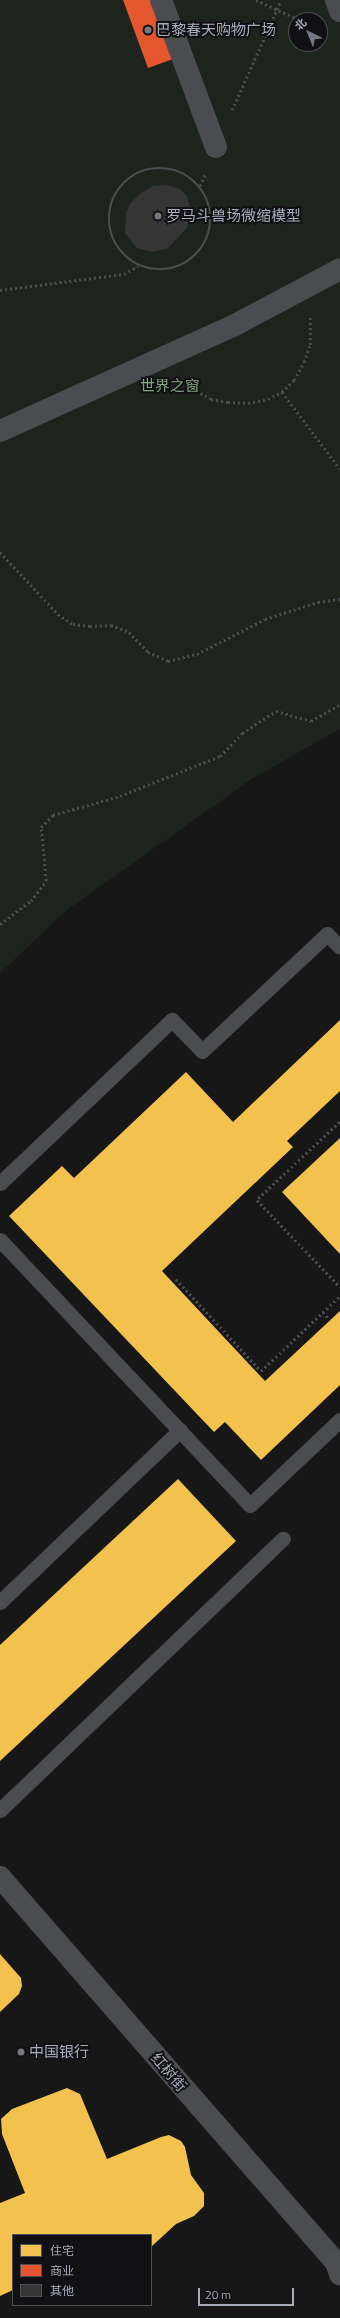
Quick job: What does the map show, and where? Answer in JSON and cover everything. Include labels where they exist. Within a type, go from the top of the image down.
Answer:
[{"type":"street","points":[[161,0],[216,147]]},
{"type":"street","points":[[336,0],[340,12]]},
{"type":"street","points":[[0,431],[165,358],[302,290],[340,269]]},
{"type":"street","name":"红树街","points":[[0,1877],[339,2268]]},
{"type":"lane","points":[[0,1183],[172,1020],[202,1051],[327,934],[340,947]]},
{"type":"lane","points":[[0,1240],[250,1505],[340,1420]]},
{"type":"lane","points":[[0,1602],[180,1430]]},
{"type":"lane","points":[[0,1810],[283,1539]]},
{"type":"path","points":[[256,0],[288,15]]},
{"type":"path","points":[[200,186],[281,0]]},
{"type":"path","points":[[161,168],[172,169],[187,175],[200,186],[208,200],[211,216],[209,234],[201,249],[189,261],[173,269],[156,270],[138,266],[124,256],[117,247],[109,225],[109,209],[116,194],[126,181],[139,172],[161,168]]},
{"type":"path","points":[[0,290],[124,274],[138,266]]},
{"type":"path","points":[[165,358],[192,388],[211,398],[248,403],[268,399],[282,392],[294,380],[310,345],[310,312],[302,290]]},
{"type":"path","points":[[282,392],[340,469]]},
{"type":"path","points":[[0,552],[58,614],[73,624],[90,626],[111,625],[129,632],[148,652],[168,661],[197,654],[265,619],[318,602],[340,599]]},
{"type":"path","points":[[0,924],[31,901],[46,881],[41,827],[53,815],[120,796],[220,756],[242,733],[276,711],[311,721],[340,704]]},
{"type":"path","points":[[340,1122],[257,1200],[340,1287]]},
{"type":"path","points":[[176,1279],[261,1371],[340,1296]]},
{"type":"path","points":[[323,1312],[330,1320]]},
{"type":"green space","name":"世界之窗","points":[[0,0],[340,0],[340,729],[253,778],[67,910],[0,973]]},
{"type":"building: 住宅","points":[[340,1020],[340,1091],[287,1141],[293,1147],[162,1271],[265,1381],[340,1311],[340,1385],[261,1460],[225,1422],[214,1432],[9,1216],[62,1166],[74,1178],[186,1072],[233,1122]]},
{"type":"building: 住宅","points":[[340,1138],[340,1254],[282,1192]]},
{"type":"building: 住宅","points":[[178,1479],[236,1541],[0,1761],[0,1645]]},
{"type":"building: 住宅","points":[[0,1954],[21,1978],[22,1986],[19,1994],[0,2012]]},
{"type":"building: 住宅","points":[[67,2088],[80,2094],[107,2159],[169,2135],[181,2141],[185,2147],[191,2175],[204,2193],[204,2206],[194,2216],[176,2224],[152,2246],[152,2234],[12,2234],[12,2290],[0,2296],[0,2203],[25,2193],[2,2134],[1,2119],[12,2109]]},
{"type":"building: 商业","name":"巴黎春天购物广场","points":[[123,0],[151,0],[173,59],[148,68]]},
{"type":"building: 其他","name":"罗马斗兽场微缩模型","points":[[167,185],[180,189],[187,196],[191,211],[187,228],[168,248],[152,252],[137,248],[125,233],[126,213],[130,204],[142,192],[153,186]]},
{"type":"place","name":"巴黎春天购物广场","points":[[148,30]]},
{"type":"place","name":"罗马斗兽场微缩模型","points":[[158,216]]},
{"type":"place","name":"中国银行","points":[[21,2052]]}]
